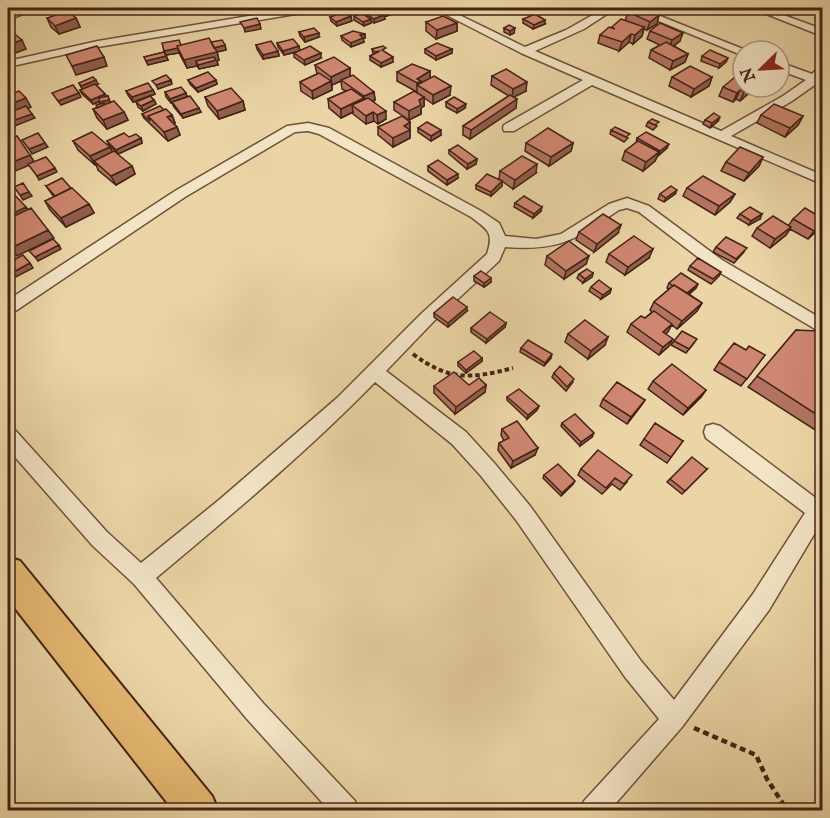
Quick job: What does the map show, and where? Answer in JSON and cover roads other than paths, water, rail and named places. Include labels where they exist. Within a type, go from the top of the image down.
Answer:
[{"type":"main road","points":[[8,573],[198,810]]},
{"type":"street","points":[[8,17],[32,8]]},
{"type":"street","points":[[8,64],[220,19],[313,8]]},
{"type":"street","points":[[438,8],[525,51],[822,180]]},
{"type":"street","points":[[525,51],[566,34],[611,8]]},
{"type":"street","points":[[632,8],[731,47]]},
{"type":"street","points":[[756,8],[822,33]]},
{"type":"street","points":[[791,70],[820,78]]},
{"type":"street","points":[[722,136],[738,124],[768,110],[820,78]]},
{"type":"street","points":[[509,128],[592,80]]},
{"type":"street","points":[[8,308],[180,194],[292,129],[308,127],[324,131],[476,214],[494,227],[499,241],[494,257],[401,344],[375,372],[226,507],[141,577]]},
{"type":"street","points":[[499,241],[536,244],[565,238],[614,207],[627,203],[644,209],[717,264],[822,327]]},
{"type":"street","points":[[375,372],[459,438],[488,470],[524,513],[633,669],[674,720]]},
{"type":"street","points":[[592,810],[625,777],[674,720],[762,601],[820,508],[713,432]]},
{"type":"street","points":[[8,436],[100,539],[141,577],[255,711],[346,810]]}]
